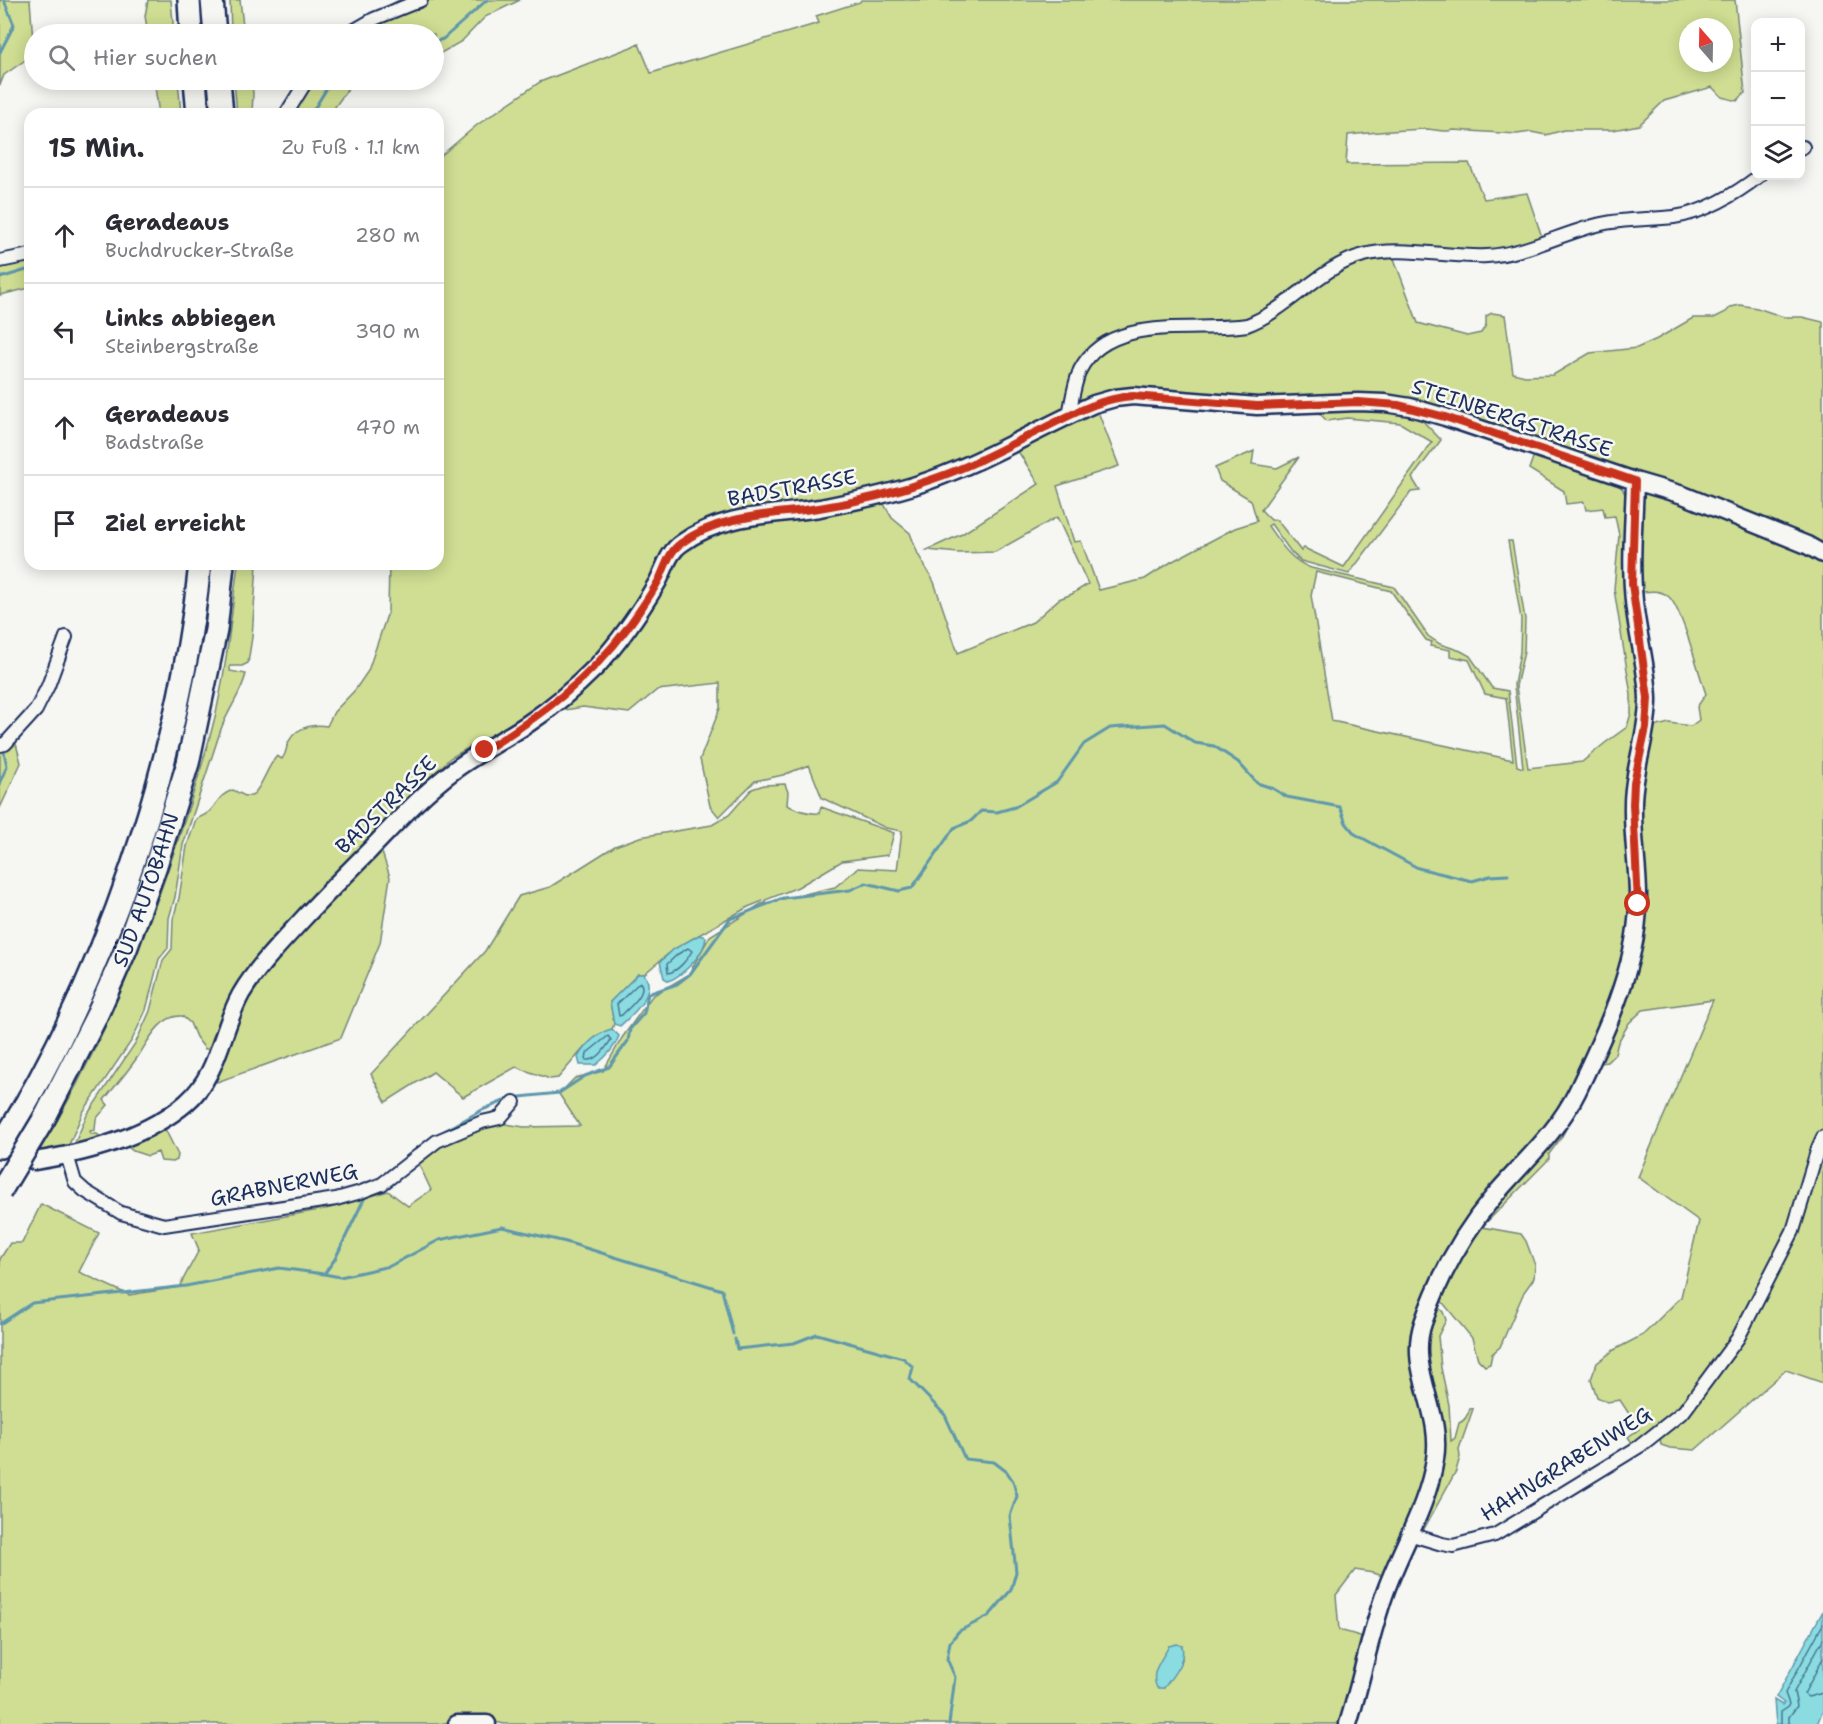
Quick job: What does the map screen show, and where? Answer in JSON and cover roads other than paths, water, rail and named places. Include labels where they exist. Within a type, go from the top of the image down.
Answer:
[{"type":"highway","points":[[189,0],[190,24]]},
{"type":"highway","points":[[212,0],[214,24]]},
{"type":"highway","points":[[196,90],[197,108]]},
{"type":"highway","points":[[220,90],[221,108]]},
{"type":"highway","name":"SÜD AUTOBAHN","points":[[0,1147],[72,1017],[130,867],[163,765],[193,624],[199,570]]},
{"type":"highway","name":"SÜD AUTOBAHN","points":[[0,1192],[45,1117],[95,1019],[126,949],[155,868],[188,763],[216,630],[222,570]]},
{"type":"street","points":[[365,24],[421,0]]},
{"type":"street","points":[[290,108],[301,90]]},
{"type":"street","points":[[1069,416],[1075,384],[1089,357],[1102,346],[1130,332],[1247,325],[1264,317],[1341,265],[1365,254],[1410,252],[1488,256],[1514,251],[1608,222],[1684,215],[1727,198],[1753,180]]},
{"type":"street","points":[[0,261],[24,256]]},
{"type":"street","name":"STEINBERGSTRASSE","points":[[1069,416],[1104,400],[1133,396],[1257,406],[1386,403],[1445,417],[1683,495],[1807,545],[1823,554]]},
{"type":"street","name":"BADSTRASSE","points":[[34,1161],[67,1155],[135,1134],[170,1115],[192,1098],[208,1076],[217,1058],[242,992],[277,948],[436,784],[530,722],[597,666],[629,626],[659,579],[673,550],[682,542],[727,522],[821,507],[895,491],[935,479],[1069,416]]},
{"type":"street","points":[[1348,1724],[1375,1623],[1389,1581],[1430,1483],[1437,1446],[1435,1418],[1418,1357],[1420,1334],[1426,1316],[1452,1259],[1472,1224],[1551,1132],[1569,1106],[1612,1013],[1634,942],[1638,904],[1634,783],[1646,728],[1648,698],[1632,584],[1635,481]]},
{"type":"street","points":[[2,745],[36,710],[48,686],[66,637]]},
{"type":"street","name":"GRABNERWEG","points":[[67,1155],[75,1182],[85,1191],[121,1213],[165,1225],[336,1199],[361,1192],[382,1184],[437,1141],[482,1122],[500,1118],[514,1102]]},
{"type":"street","name":"HAHNGRABENWEG","points":[[1409,1534],[1454,1546],[1495,1535],[1640,1446],[1684,1411],[1738,1338],[1793,1231],[1823,1137]]},
{"type":"street","points":[[456,1724],[487,1724]]},
{"type":"water","points":[[699,935],[706,937],[698,957],[675,978],[669,981],[664,978],[660,962],[674,949]]},
{"type":"water","points":[[638,974],[644,974],[648,981],[646,996],[620,1026],[614,1024],[610,1002]]},
{"type":"water","points":[[612,1029],[619,1036],[610,1052],[596,1065],[580,1065],[578,1057],[584,1048],[597,1036]]},
{"type":"water","points":[[1823,1611],[1823,1710],[1817,1724],[1776,1724],[1774,1700],[1782,1705],[1784,1703],[1776,1697]]},
{"type":"water","points":[[1177,1644],[1182,1646],[1183,1652],[1175,1673],[1164,1688],[1157,1688],[1155,1671],[1157,1666],[1169,1646]]},
{"type":"waterway","points":[[0,52],[14,25],[4,0]]},
{"type":"waterway","points":[[444,38],[487,0]]},
{"type":"waterway","points":[[315,108],[326,90]]},
{"type":"waterway","points":[[0,278],[24,271]]},
{"type":"waterway","points":[[520,1097],[559,1093],[585,1076],[609,1067],[628,1041],[630,1029],[644,1013],[648,994],[677,984],[690,974],[730,919],[783,898],[850,890],[866,883],[899,891],[912,888],[954,828],[971,821],[981,811],[997,812],[1015,807],[1057,782],[1084,744],[1110,728],[1165,724],[1195,743],[1214,746],[1238,762],[1257,783],[1272,788],[1287,797],[1340,807],[1346,823],[1355,834],[1418,868],[1472,881],[1490,876],[1508,875]]},
{"type":"waterway","points":[[0,782],[7,766],[3,747]]},
{"type":"waterway","points":[[441,1133],[482,1110],[504,1101]]},
{"type":"waterway","points":[[0,1324],[32,1303],[186,1286],[279,1268],[324,1274],[335,1259],[366,1195]]},
{"type":"waterway","points":[[324,1274],[340,1277],[390,1266],[439,1240],[502,1227],[566,1242],[722,1290],[733,1334]]},
{"type":"waterway","points":[[735,1339],[737,1349],[794,1343],[817,1334],[903,1358],[913,1367],[910,1379],[945,1415],[965,1459],[994,1462],[1007,1472],[1013,1481],[1017,1496],[1010,1516],[1016,1572],[1011,1590],[989,1616],[959,1631],[950,1642],[947,1659],[955,1677],[949,1724]]}]
